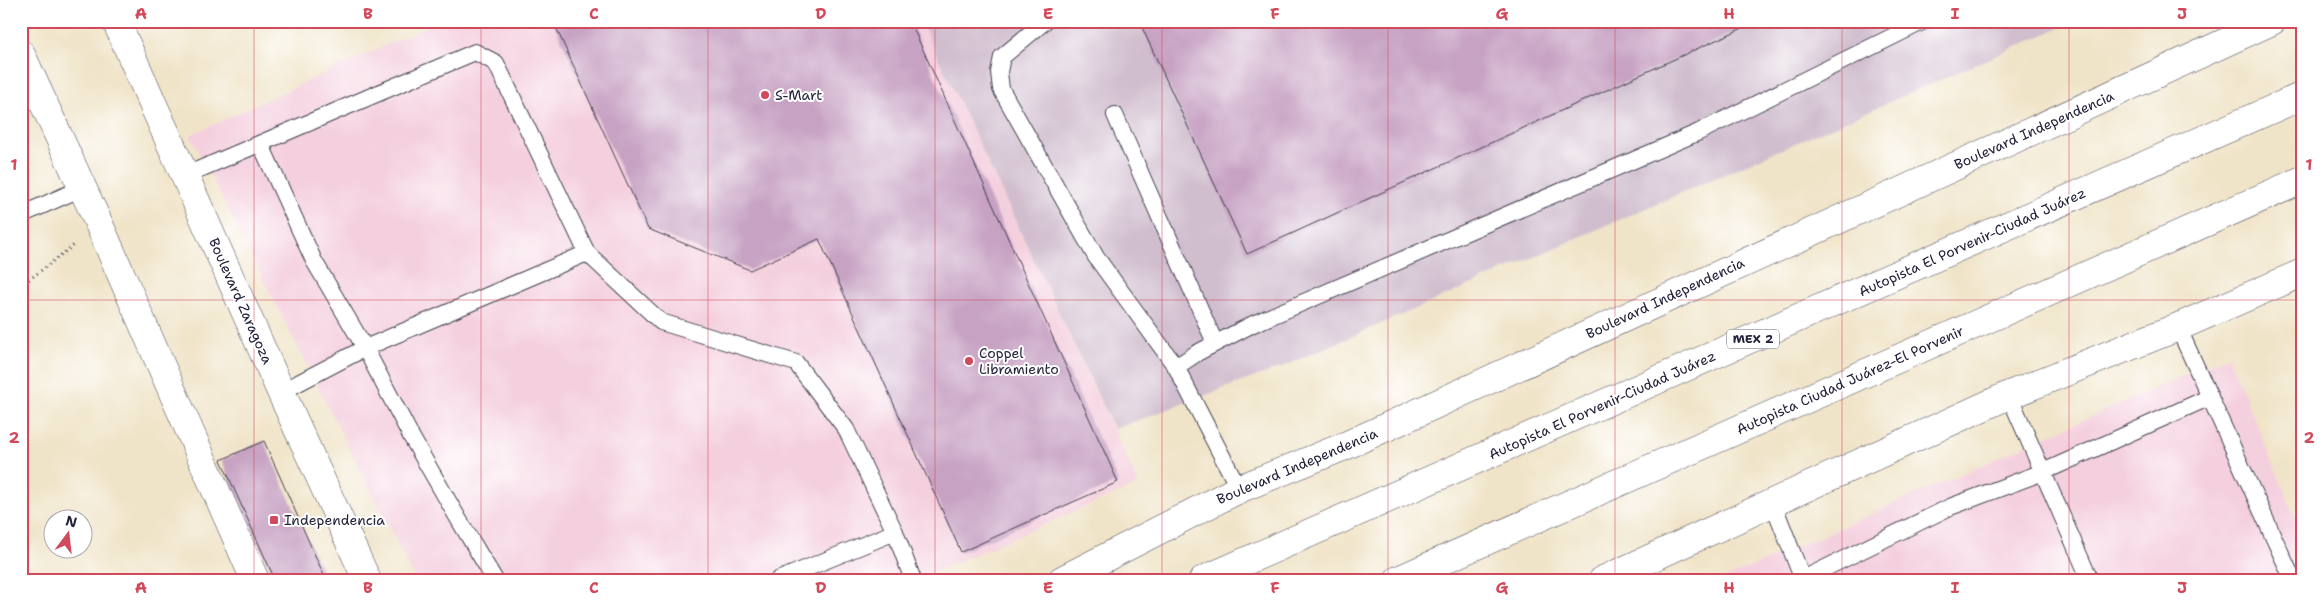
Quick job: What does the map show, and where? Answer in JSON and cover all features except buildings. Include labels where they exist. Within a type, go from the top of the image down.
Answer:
[{"type":"main road","name":"Boulevard Zaragoza","points":[[116,21],[367,580]]},
{"type":"main road","name":"Boulevard Independencia","points":[[1062,580],[1239,489],[1346,446],[2272,21]]},
{"type":"main road","points":[[21,54],[99,224],[255,580]]},
{"type":"main road","name":"Autopista El Porvenir-Ciudad Juárez","points":[[1203,580],[2302,96]]},
{"type":"main road","name":"Autopista Ciudad Juárez-El Porvenir","points":[[1398,580],[2302,180]]},
{"type":"main road","points":[[1603,580],[2009,395],[2178,327],[2302,273]]},
{"type":"lane","points":[[1045,21],[1002,57],[999,72],[1001,89],[1096,257],[1176,367],[1239,489]]},
{"type":"lane","points":[[1176,367],[1215,343],[1253,324],[1699,132],[1924,21]]},
{"type":"lane","points":[[186,176],[475,52],[496,63],[587,253],[662,322],[796,363],[846,429],[895,532],[913,580]]},
{"type":"lane","points":[[1115,115],[1215,343]]},
{"type":"lane","points":[[261,145],[314,261],[365,348],[421,454],[495,580]]},
{"type":"lane","points":[[21,215],[82,188]]},
{"type":"lane","points":[[281,392],[365,348],[587,253]]},
{"type":"lane","points":[[2178,327],[2292,580]]},
{"type":"lane","points":[[2009,395],[2090,580]]},
{"type":"lane","points":[[1773,503],[1802,580],[1950,507],[2043,472],[2210,397]]},
{"type":"lane","points":[[778,580],[895,532]]},
{"type":"path","points":[[21,286],[99,224]]},
{"type":"shaded area","points":[[439,21],[921,21],[1139,484],[915,580],[416,580],[190,135]]},
{"type":"shaded area","points":[[921,21],[2075,21],[1282,367],[1114,429]]},
{"type":"shaded area","points":[[2228,356],[2302,533],[2302,580],[1722,580]]},
{"type":"place","name":"S-Mart","points":[[765,95]]},
{"type":"place","name":"Coppel Libramiento","points":[[969,361]]},
{"type":"place","name":"Independencia","points":[[274,520]]}]
